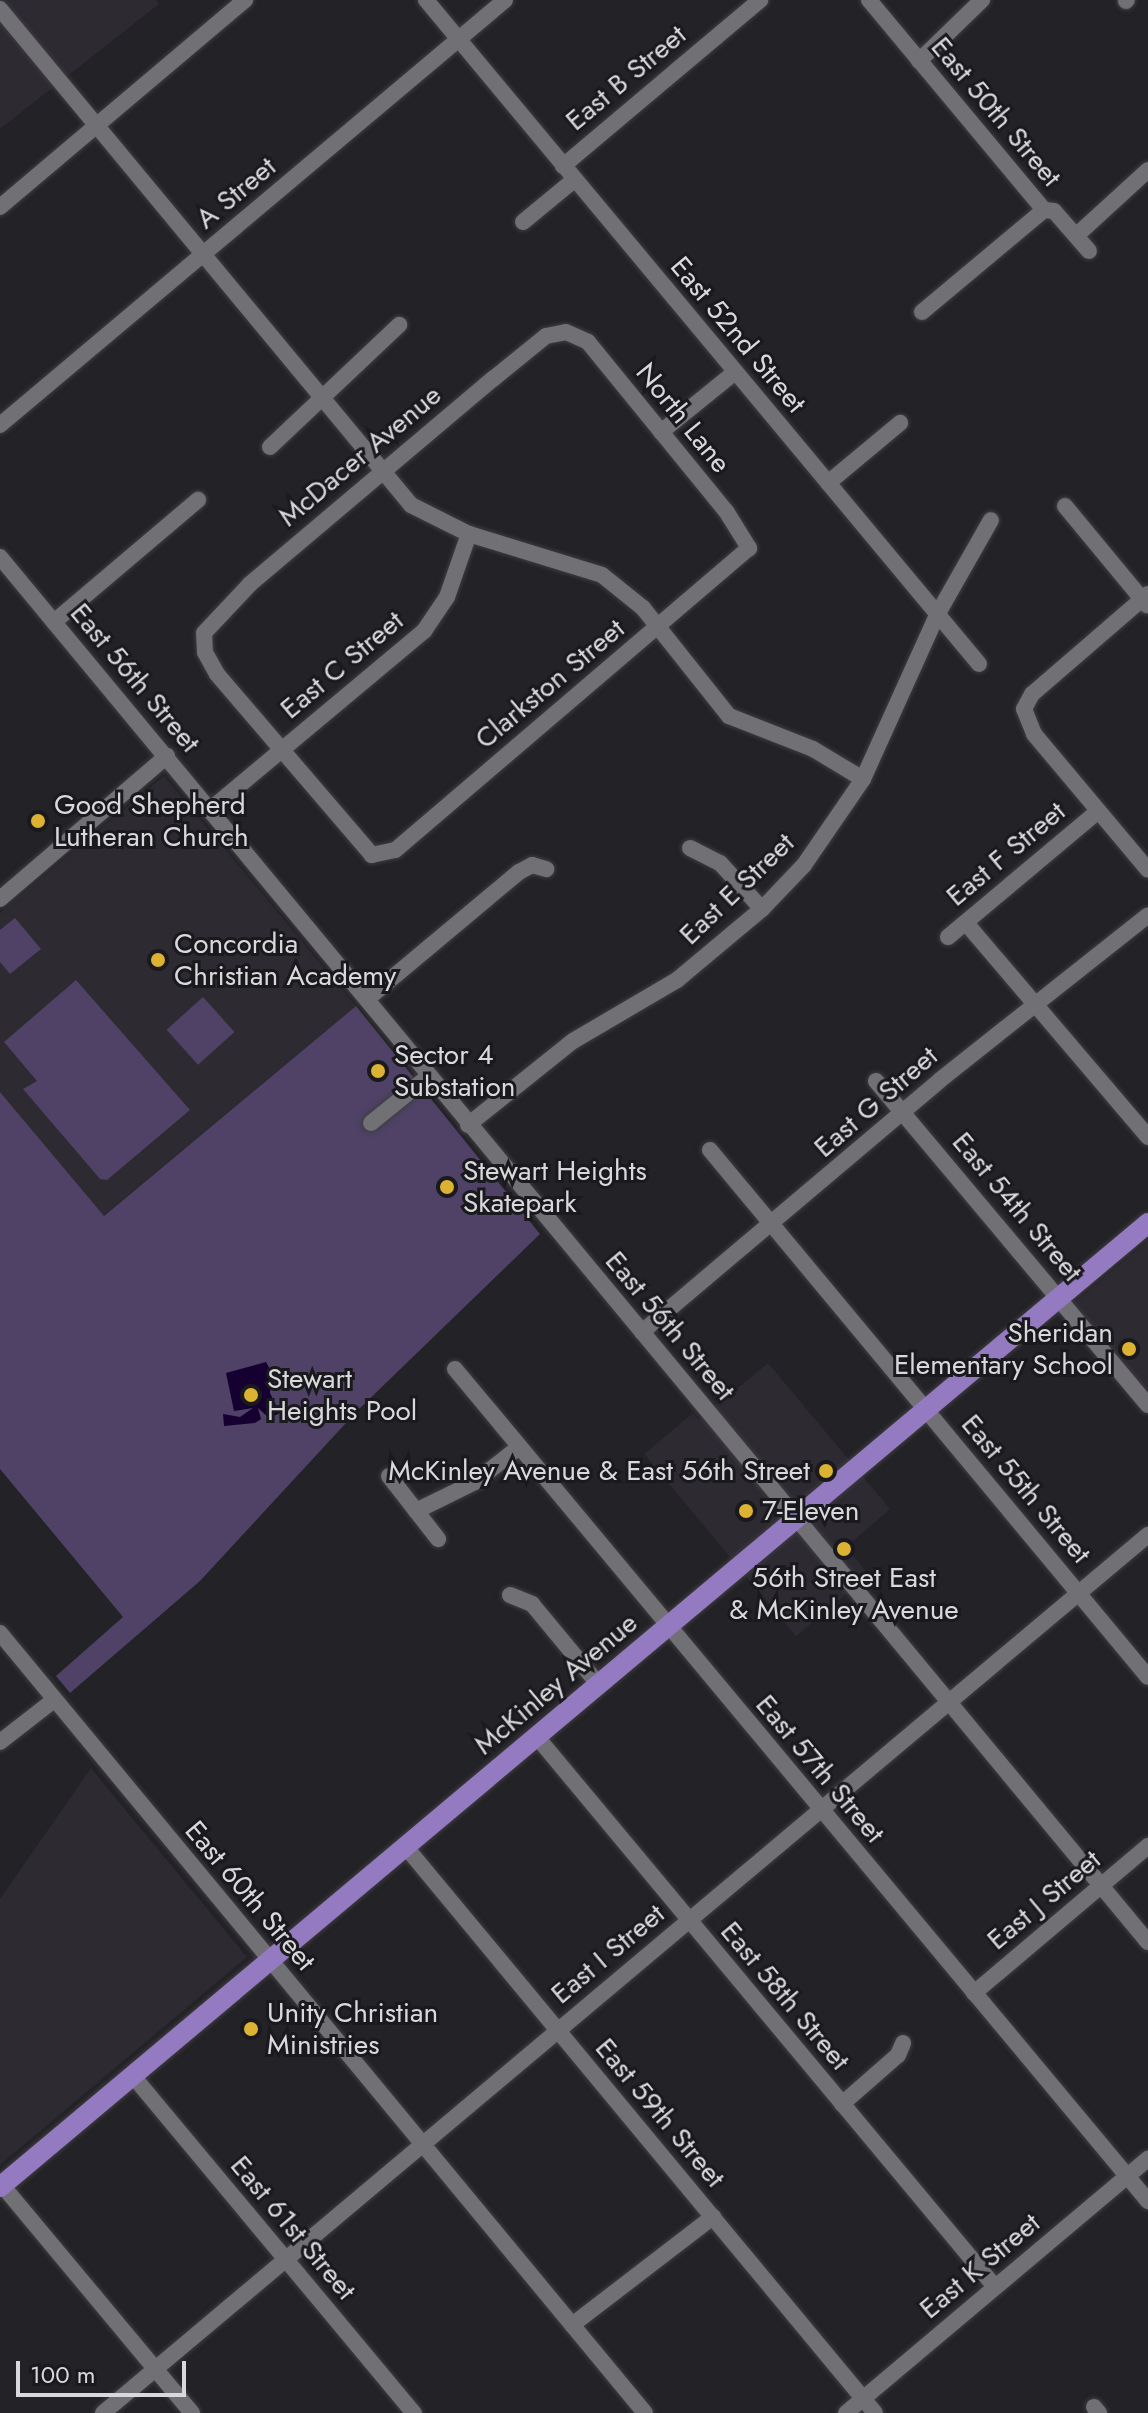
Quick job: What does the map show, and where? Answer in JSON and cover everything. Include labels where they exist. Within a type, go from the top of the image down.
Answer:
[{"type":"main road","name":"McKinley Avenue","points":[[1,2186],[1148,1223]]},
{"type":"street","points":[[0,207],[245,0]]},
{"type":"street","name":"East 52nd Street","points":[[426,0],[457,41],[979,664]]},
{"type":"street","name":"A Street","points":[[0,425],[505,0]]},
{"type":"street","name":"East B Street","points":[[563,166],[760,0]]},
{"type":"street","name":"East 50th Street","points":[[869,0],[1044,210],[1054,211],[1078,234],[1089,251]]},
{"type":"street","points":[[919,61],[982,0]]},
{"type":"street","points":[[0,9],[202,255],[385,469],[411,505],[469,534],[588,567],[625,590],[659,628],[718,705],[734,719],[820,753],[863,779]]},
{"type":"street","points":[[1078,234],[1148,170]]},
{"type":"street","points":[[523,222],[574,180]]},
{"type":"street","points":[[922,312],[1044,210]]},
{"type":"street","points":[[270,447],[325,400],[399,325]]},
{"type":"street","name":"North Lane","points":[[566,332],[588,342],[749,548]]},
{"type":"street","name":"McDacer Avenue","points":[[280,750],[214,669],[202,639],[226,605],[385,469],[546,336],[566,332]]},
{"type":"street","points":[[661,432],[735,372]]},
{"type":"street","points":[[828,483],[900,423]]},
{"type":"street","points":[[54,622],[198,500]]},
{"type":"street","points":[[1065,506],[1146,600],[1032,694],[1024,709],[1034,734],[1148,870]]},
{"type":"street","name":"East E Street","points":[[468,1125],[573,1041],[677,980],[762,909],[818,847],[863,779],[937,615],[991,520]]},
{"type":"street","name":"East C Street","points":[[211,809],[434,620],[469,534]]},
{"type":"street","name":"Clarkston Street","points":[[280,750],[361,847],[382,856],[659,628],[749,548]]},
{"type":"street","name":"East 56th Street","points":[[0,557],[1148,1942]]},
{"type":"street","points":[[0,899],[167,756]]},
{"type":"street","name":"East F Street","points":[[948,937],[1098,811]]},
{"type":"street","points":[[690,848],[720,863],[762,909]]},
{"type":"street","points":[[367,999],[513,876],[532,865],[546,869]]},
{"type":"street","name":"East G Street","points":[[642,1332],[1035,1005],[1148,915]]},
{"type":"street","points":[[966,923],[1148,1137]]},
{"type":"street","points":[[371,1123],[429,1076]]},
{"type":"street","name":"East 54th Street","points":[[876,1081],[1148,1405]]},
{"type":"street","name":"East 55th Street","points":[[710,1150],[1148,1677]]},
{"type":"street","name":"East 57th Street","points":[[455,1369],[1148,2201]]},
{"type":"street","points":[[416,1511],[475,1482],[519,1447]]},
{"type":"street","points":[[389,1476],[438,1539]]},
{"type":"street","name":"East I Street","points":[[103,2413],[1148,1535]]},
{"type":"street","points":[[510,1595],[532,1604],[599,1685]]},
{"type":"street","name":"East 60th Street","points":[[0,1633],[645,2413]]},
{"type":"street","points":[[0,1742],[54,1700]]},
{"type":"street","name":"East 58th Street","points":[[537,1737],[995,2287]]},
{"type":"street","name":"East 59th Street","points":[[405,1846],[875,2413]]},
{"type":"street","name":"East J Street","points":[[974,1993],[1148,1846]]},
{"type":"street","points":[[842,2104],[898,2055],[903,2043]]},
{"type":"street","name":"East 61st Street","points":[[133,2076],[414,2413]]},
{"type":"street","name":"East K Street","points":[[846,2413],[1148,2159]]},
{"type":"street","points":[[1,2186],[192,2413]]},
{"type":"street","points":[[572,2325],[713,2217]]},
{"type":"shaded area","points":[[0,0],[156,0],[159,4],[0,129]]},
{"type":"shaded area","name":"Concordia Christian Academy","points":[[164,776],[356,1006],[103,1216],[0,1092],[0,913]]},
{"type":"shaded area","points":[[15,918],[41,949],[10,974],[0,962],[0,930]]},
{"type":"shaded area","points":[[76,980],[190,1110],[107,1180],[100,1179],[23,1089],[37,1081],[4,1042]]},
{"type":"shaded area","points":[[203,997],[234,1032],[198,1065],[167,1030]]},
{"type":"shaded area","points":[[356,1006],[540,1234],[358,1410],[200,1581],[70,1693],[56,1676],[123,1617],[0,1469],[0,1092],[104,1216]]},
{"type":"shaded area","name":"Sheridan Elementary School","points":[[1148,1241],[1148,1394],[1073,1304]]},
{"type":"shaded area","name":"Stewart Heights Pool","points":[[266,1362],[272,1373],[270,1393],[280,1413],[269,1418],[258,1408],[261,1419],[255,1423],[224,1426],[223,1414],[240,1417],[253,1408],[234,1411],[226,1373]]},
{"type":"shaded area","points":[[768,1363],[890,1509],[846,1547],[869,1575],[796,1636],[644,1454],[693,1413],[699,1420]]},
{"type":"shaded area","points":[[91,1768],[247,1957],[0,2165],[0,1899]]},
{"type":"place","name":"Good Shepherd Lutheran Church","points":[[38,821]]},
{"type":"place","name":"Concordia Christian Academy","points":[[158,960]]},
{"type":"place","name":"Sector 4 Substation","points":[[378,1071]]},
{"type":"place","name":"Stewart Heights Skatepark","points":[[447,1187]]},
{"type":"place","name":"Sheridan Elementary School","points":[[1129,1349]]},
{"type":"place","name":"Stewart Heights Pool","points":[[251,1395]]},
{"type":"place","name":"McKinley Avenue & East 56th Street","points":[[826,1471]]},
{"type":"place","name":"7-Eleven","points":[[746,1511]]},
{"type":"place","name":"56th Street East & McKinley Avenue","points":[[844,1549]]},
{"type":"place","name":"Unity Christian Ministries","points":[[251,2029]]}]
